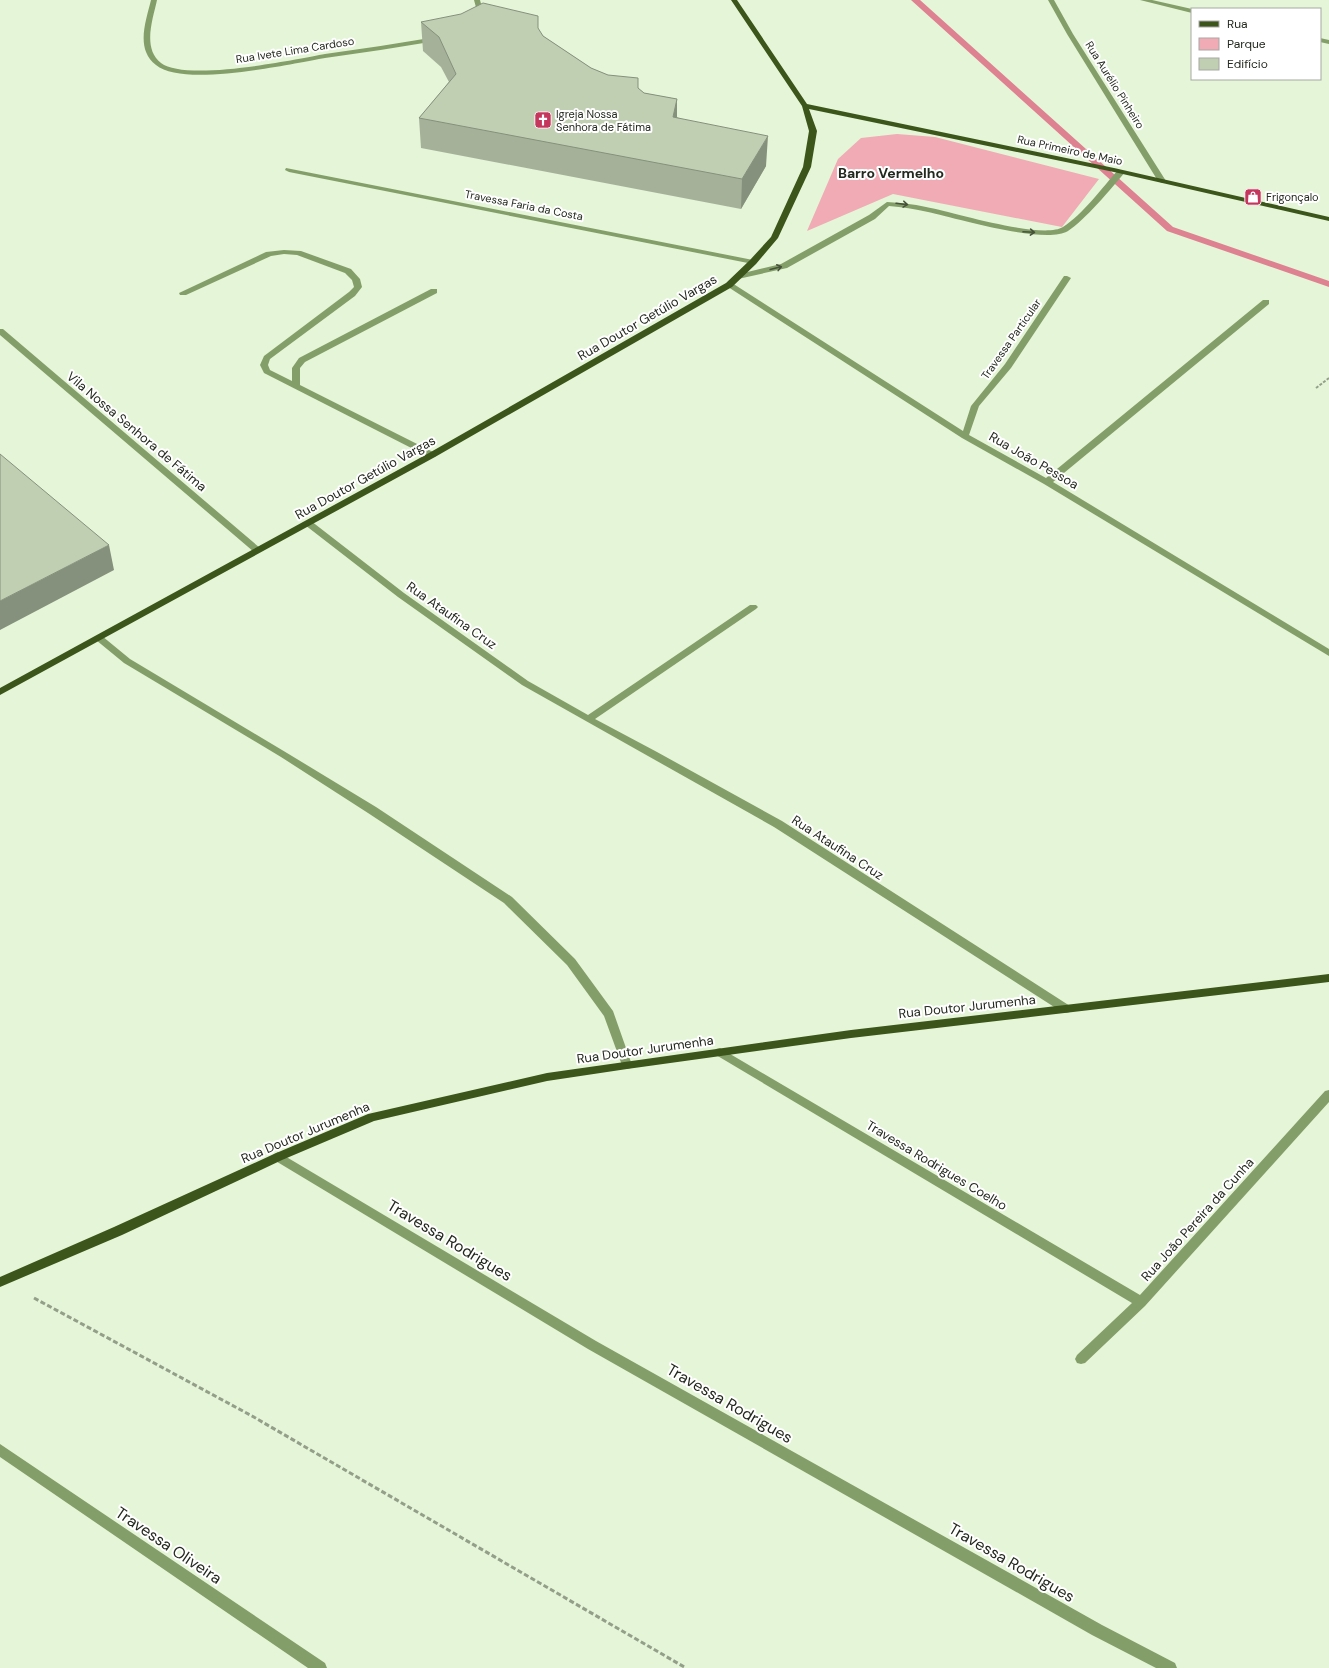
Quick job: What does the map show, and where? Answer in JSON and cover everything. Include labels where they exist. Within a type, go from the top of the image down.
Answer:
[{"type":"main road","name":"Rua Doutor Getúlio Vargas","points":[[0,692],[432,455],[729,285],[738,277],[774,238],[807,167],[813,131],[805,106],[734,0]]},
{"type":"main road","name":"Rua Primeiro de Maio","points":[[805,106],[1089,165],[1117,173],[1162,181],[1329,219]]},
{"type":"main road","name":"Rua Doutor Jurumenha","points":[[0,1282],[118,1231],[278,1157],[372,1117],[547,1077],[627,1064],[851,1034],[1329,978]]},
{"type":"street","name":"Rua Ivete Lima Cardoso","points":[[154,0],[147,32],[150,54],[159,65],[176,71],[233,71],[443,37]]},
{"type":"street","points":[[475,25],[480,11],[477,0]]},
{"type":"street","name":"Rua Aurélio Pinheiro","points":[[1051,0],[1070,34],[1162,181]]},
{"type":"street","points":[[1143,0],[1191,11]]},
{"type":"street","name":"Travessa Faria da Costa","points":[[290,170],[753,262]]},
{"type":"street","name":"Rua Doutor Getúlio Vargas","points":[[738,277],[784,266],[872,217],[887,204],[905,205],[926,209],[1024,232],[1064,230],[1079,218],[1111,184],[1117,173]]},
{"type":"street","points":[[183,293],[269,254],[284,252],[298,253],[348,271],[356,279],[358,287],[352,294],[267,358],[264,365],[267,371],[432,455]]},
{"type":"street","name":"Travessa Particular","points":[[965,436],[975,406],[1008,366],[1067,278]]},
{"type":"street","name":"Rua João Pessoa","points":[[729,285],[965,436],[1047,482],[1329,653]]},
{"type":"street","points":[[296,385],[296,368],[302,360],[434,291]]},
{"type":"street","points":[[1047,482],[1266,302]]},
{"type":"street","name":"Vila Nossa Senhora de Fátima","points":[[0,331],[257,550]]},
{"type":"street","name":"Rua Ataufina Cruz","points":[[308,523],[401,595],[525,683],[778,824],[1066,1009]]},
{"type":"street","points":[[588,719],[753,607]]},
{"type":"street","points":[[99,638],[127,661],[284,754],[508,900],[571,962],[609,1014],[627,1064]]},
{"type":"street","name":"Travessa Rodrigues Coelho","points":[[720,1052],[1141,1302]]},
{"type":"street","name":"Rua João Pereira da Cunha","points":[[1081,1359],[1141,1302],[1329,1094]]},
{"type":"street","name":"Travessa Rodrigues","points":[[278,1157],[592,1345],[1097,1630],[1170,1668]]},
{"type":"street","name":"Travessa Oliveira","points":[[0,1450],[320,1668]]},
{"type":"path","points":[[1316,388],[1329,378]]},
{"type":"path","points":[[0,1282],[24,1293],[252,1416],[686,1668]]},
{"type":"green space","points":[[897,134],[935,137],[1099,179],[1062,227],[893,194],[807,231],[838,159],[861,138]]},
{"type":"building","name":"Igreja Nossa Senhora de Fátima","points":[[483,3],[538,16],[538,28],[543,36],[591,68],[608,75],[638,78],[638,88],[644,93],[677,99],[673,117],[768,136],[742,179],[419,118],[456,74],[439,37],[421,22],[461,14]]},
{"type":"building","points":[[0,454],[109,545],[0,601]]},
{"type":"waterway","points":[[915,0],[1170,229],[1329,284]]},
{"type":"place","name":"Igreja Nossa Senhora de Fátima","points":[[543,120]]},
{"type":"place","name":"Frigonçalo","points":[[1253,197]]},
{"type":"district","name":"Barro Vermelho","points":[[891,173]]}]
